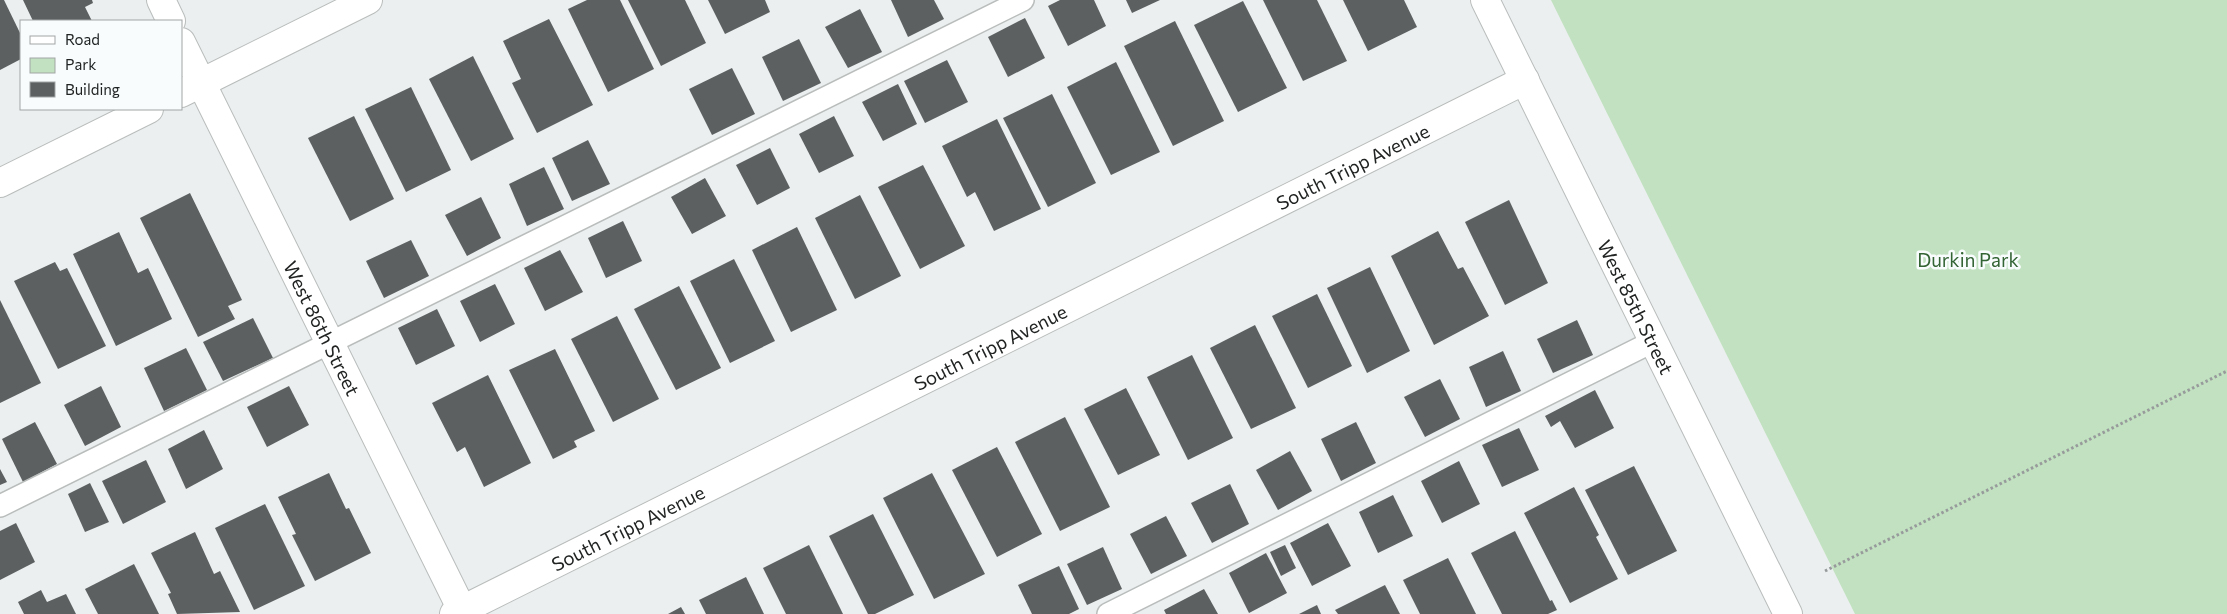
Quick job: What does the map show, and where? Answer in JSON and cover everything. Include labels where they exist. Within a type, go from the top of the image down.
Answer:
[{"type":"street","points":[[161,0],[171,20]]},
{"type":"street","points":[[191,88],[368,0]]},
{"type":"street","name":"West 85th Street","points":[[1485,0],[1654,342],[1782,612]]},
{"type":"street","name":"West 86th Street","points":[[182,47],[191,88],[330,344],[460,613]]},
{"type":"street","name":"South Tripp Avenue","points":[[460,613],[1525,80]]},
{"type":"street","points":[[0,183],[147,110]]},
{"type":"lane","points":[[0,506],[1023,0]]},
{"type":"lane","points":[[1108,614],[1654,342]]},
{"type":"path","points":[[1825,571],[2227,371]]},
{"type":"green space","name":"Durkin Park","points":[[1551,0],[2227,0],[2227,614],[1855,614]]},
{"type":"building","points":[[0,0],[4,0],[20,33],[20,60],[0,70]]},
{"type":"building","points":[[23,0],[92,0],[93,3],[85,7],[92,20],[33,20]]},
{"type":"building","points":[[587,0],[620,0],[654,69],[608,92],[568,9]]},
{"type":"building","points":[[628,0],[685,0],[706,43],[661,66]]},
{"type":"building","points":[[708,0],[765,0],[770,12],[725,34]]},
{"type":"building","points":[[891,0],[934,0],[944,19],[908,37]]},
{"type":"building","points":[[1060,0],[1094,0],[1106,26],[1068,46],[1048,6]]},
{"type":"building","points":[[1126,0],[1160,0],[1132,13]]},
{"type":"building","points":[[1263,0],[1317,0],[1347,61],[1303,81]]},
{"type":"building","points":[[1343,0],[1404,0],[1417,27],[1368,51]]},
{"type":"building","points":[[1243,1],[1287,88],[1238,112],[1194,25]]},
{"type":"building","points":[[860,9],[882,52],[848,68],[825,27]]},
{"type":"building","points":[[1025,18],[1045,58],[1008,77],[988,37]]},
{"type":"building","points":[[549,19],[593,105],[537,133],[512,83],[521,79],[503,41]]},
{"type":"building","points":[[1175,21],[1224,121],[1173,146],[1124,46]]},
{"type":"building","points":[[799,39],[821,83],[783,101],[762,57]]},
{"type":"building","points":[[473,56],[514,139],[471,161],[429,79]]},
{"type":"building","points":[[947,60],[968,102],[925,123],[904,81]]},
{"type":"building","points":[[1116,62],[1160,152],[1111,175],[1067,87]]},
{"type":"building","points":[[732,68],[755,114],[712,135],[689,89]]},
{"type":"building","points":[[898,84],[917,124],[883,141],[862,102]]},
{"type":"building","points":[[411,87],[451,170],[406,192],[365,109]]},
{"type":"building","points":[[1052,94],[1096,183],[1048,207],[1003,118]]},
{"type":"building","points":[[354,116],[394,199],[350,221],[308,138]]},
{"type":"building","points":[[834,116],[854,156],[819,173],[799,134]]},
{"type":"building","points":[[997,119],[1041,209],[994,231],[975,192],[967,197],[942,146]]},
{"type":"building","points":[[588,140],[610,184],[572,201],[552,158]]},
{"type":"building","points":[[770,148],[790,188],[757,205],[736,165]]},
{"type":"building","points":[[923,165],[965,246],[920,269],[878,187]]},
{"type":"building","points":[[544,167],[564,209],[527,226],[509,184]]},
{"type":"building","points":[[705,178],[726,216],[692,234],[671,197]]},
{"type":"building","points":[[190,193],[242,300],[228,306],[235,319],[198,337],[140,218]]},
{"type":"building","points":[[860,195],[901,276],[855,299],[815,218]]},
{"type":"building","points":[[481,197],[501,238],[467,256],[445,215]]},
{"type":"building","points":[[1509,200],[1548,283],[1505,305],[1465,222]]},
{"type":"building","points":[[623,221],[642,261],[606,278],[588,238]]},
{"type":"building","points":[[797,227],[837,310],[791,332],[752,250]]},
{"type":"building","points":[[1438,231],[1458,269],[1463,267],[1489,316],[1434,345],[1391,256]]},
{"type":"building","points":[[119,232],[138,273],[148,268],[172,319],[116,346],[73,254]]},
{"type":"building","points":[[411,240],[429,276],[384,298],[366,261]]},
{"type":"building","points":[[560,250],[583,292],[545,311],[524,268]]},
{"type":"building","points":[[734,259],[775,341],[730,363],[690,281]]},
{"type":"building","points":[[55,262],[60,271],[67,268],[106,346],[58,369],[14,281]]},
{"type":"building","points":[[1370,267],[1410,351],[1367,373],[1327,288]]},
{"type":"building","points":[[495,284],[515,324],[480,342],[460,301]]},
{"type":"building","points":[[679,286],[721,368],[676,390],[634,309]]},
{"type":"building","points":[[1317,294],[1352,366],[1308,388],[1272,316]]},
{"type":"building","points":[[0,300],[41,383],[0,403]]},
{"type":"building","points":[[437,309],[455,346],[416,365],[398,328]]},
{"type":"building","points":[[617,316],[659,399],[613,422],[571,339]]},
{"type":"building","points":[[253,318],[273,358],[223,381],[203,342]]},
{"type":"building","points":[[1577,320],[1593,355],[1553,373],[1537,339]]},
{"type":"building","points":[[1255,325],[1296,408],[1251,429],[1210,348]]},
{"type":"building","points":[[186,348],[207,390],[164,411],[144,368]]},
{"type":"building","points":[[555,349],[595,431],[574,441],[577,447],[553,459],[509,370]]},
{"type":"building","points":[[1503,351],[1521,391],[1486,407],[1469,367]]},
{"type":"building","points":[[1192,355],[1233,438],[1188,460],[1147,377]]},
{"type":"building","points":[[488,375],[531,463],[484,487],[465,447],[457,452],[432,403]]},
{"type":"building","points":[[1440,379],[1460,419],[1425,437],[1404,397]]},
{"type":"building","points":[[101,386],[121,427],[85,446],[64,405]]},
{"type":"building","points":[[289,386],[309,425],[267,447],[247,407]]},
{"type":"building","points":[[1126,388],[1160,455],[1118,475],[1084,409]]},
{"type":"building","points":[[1595,390],[1614,428],[1575,448],[1560,421],[1551,427],[1545,416]]},
{"type":"building","points":[[1065,417],[1110,507],[1060,531],[1015,442]]},
{"type":"building","points":[[35,422],[57,464],[23,482],[2,439]]},
{"type":"building","points":[[1356,422],[1376,463],[1341,481],[1321,439]]},
{"type":"building","points":[[1519,428],[1539,470],[1502,487],[1482,445]]},
{"type":"building","points":[[204,430],[223,469],[186,489],[168,449]]},
{"type":"building","points":[[997,447],[1042,534],[997,557],[952,470]]},
{"type":"building","points":[[1290,451],[1312,491],[1278,510],[1256,470]]},
{"type":"building","points":[[146,460],[166,502],[123,524],[102,481]]},
{"type":"building","points":[[1459,461],[1480,504],[1442,523],[1421,481]]},
{"type":"building","points":[[1634,466],[1677,551],[1628,575],[1585,490]]},
{"type":"building","points":[[0,469],[7,482],[0,485]]},
{"type":"building","points":[[329,473],[346,509],[349,508],[371,553],[315,581],[292,535],[296,534],[278,497]]},
{"type":"building","points":[[932,473],[985,574],[934,599],[883,498]]},
{"type":"building","points":[[90,483],[109,522],[85,532],[68,494]]},
{"type":"building","points":[[1230,484],[1249,524],[1212,543],[1191,503]]},
{"type":"building","points":[[1574,487],[1599,535],[1596,537],[1618,579],[1570,603],[1524,513]]},
{"type":"building","points":[[1393,495],[1413,536],[1378,553],[1359,512]]},
{"type":"building","points":[[265,504],[305,586],[254,610],[215,528]]},
{"type":"building","points":[[873,514],[914,595],[875,614],[868,614],[829,536]]},
{"type":"building","points":[[1166,516],[1187,556],[1151,574],[1130,534]]},
{"type":"building","points":[[16,523],[35,562],[0,580],[0,531]]},
{"type":"building","points":[[1328,523],[1351,566],[1312,586],[1290,543]]},
{"type":"building","points":[[1515,531],[1550,601],[1552,600],[1557,610],[1548,614],[1502,614],[1471,553]]},
{"type":"building","points":[[195,532],[214,574],[220,571],[240,612],[177,614],[168,594],[171,593],[151,553]]},
{"type":"building","points":[[809,545],[843,614],[786,614],[763,568]]},
{"type":"building","points":[[1285,545],[1296,568],[1281,576],[1270,552]]},
{"type":"building","points":[[1103,547],[1122,589],[1087,605],[1067,564]]},
{"type":"building","points":[[1266,553],[1287,593],[1249,613],[1229,573]]},
{"type":"building","points":[[1448,558],[1476,614],[1420,614],[1403,580]]},
{"type":"building","points":[[134,564],[159,614],[98,614],[85,589]]},
{"type":"building","points":[[1059,566],[1079,609],[1069,614],[1032,614],[1018,585]]},
{"type":"building","points":[[746,577],[764,614],[706,614],[699,600]]},
{"type":"building","points":[[1385,585],[1400,614],[1338,614],[1335,610]]},
{"type":"building","points":[[1204,589],[1218,614],[1166,614],[1164,610]]},
{"type":"building","points":[[41,590],[47,602],[66,594],[76,614],[24,614],[18,602]]},
{"type":"building","points":[[1317,605],[1321,614],[1299,614]]},
{"type":"building","points":[[681,607],[685,614],[668,614]]}]
